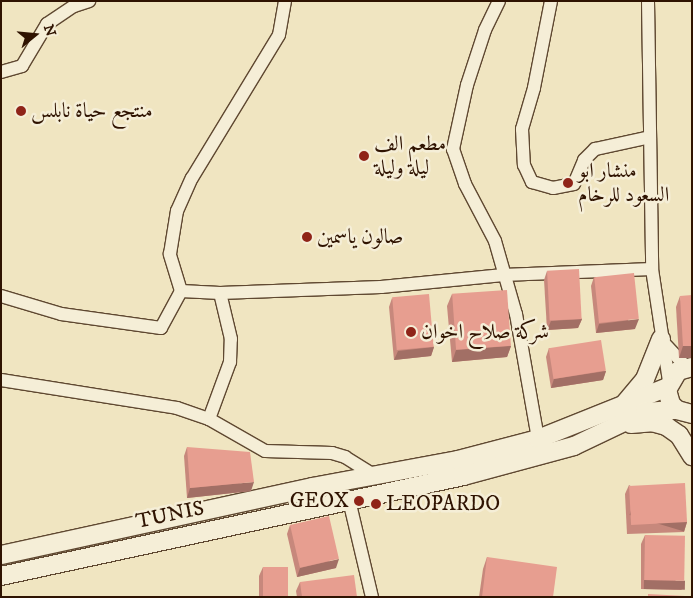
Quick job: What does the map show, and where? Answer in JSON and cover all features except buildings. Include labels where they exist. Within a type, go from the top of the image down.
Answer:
[{"type":"main road","points":[[622,407],[645,379],[662,340]]},
{"type":"main road","points":[[1,555],[458,460],[538,439],[622,407],[668,385],[678,371],[690,367]]},
{"type":"main road","points":[[668,385],[668,397],[684,412]]},
{"type":"main road","points":[[618,425],[645,412],[684,412]]},
{"type":"main road","points":[[618,425],[652,422],[666,426],[679,435],[692,456]]},
{"type":"main road","name":"TUNIS","points":[[1,576],[538,458],[618,425]]},
{"type":"street","points":[[1,72],[22,66],[48,24],[74,6],[89,1]]},
{"type":"street","points":[[1,296],[61,314],[161,328],[181,291],[170,254],[177,210],[192,178],[279,35],[286,1]]},
{"type":"street","points":[[499,1],[485,30],[467,85],[453,149],[465,184],[495,242],[516,314],[538,439]]},
{"type":"street","points":[[551,1],[534,88],[522,129],[524,165],[532,182],[553,188],[574,184],[584,160],[595,149],[650,137]]},
{"type":"street","points":[[648,1],[652,269],[668,385]]},
{"type":"street","points":[[181,291],[220,293],[381,287],[504,275],[652,269]]},
{"type":"street","points":[[209,419],[230,362],[231,339],[220,293]]},
{"type":"street","points":[[662,340],[690,367]]},
{"type":"street","points":[[1,380],[113,396],[177,408],[209,419],[265,451],[332,453],[346,457],[375,476]]},
{"type":"street","points":[[349,500],[372,597]]},
{"type":"place","name":"منتجع حياة نابلس","points":[[21,111]]},
{"type":"place","name":"مطعم الف ليلة وليلة","points":[[364,156]]},
{"type":"place","name":"منشار ابو السعود للرخام","points":[[568,183]]},
{"type":"place","name":"صالون ياسمين","points":[[307,237]]},
{"type":"place","name":"شركة صلاح اخوان","points":[[411,332]]},
{"type":"place","name":"GEOX","points":[[359,501]]},
{"type":"place","name":"LEOPARDO","points":[[376,504]]}]
